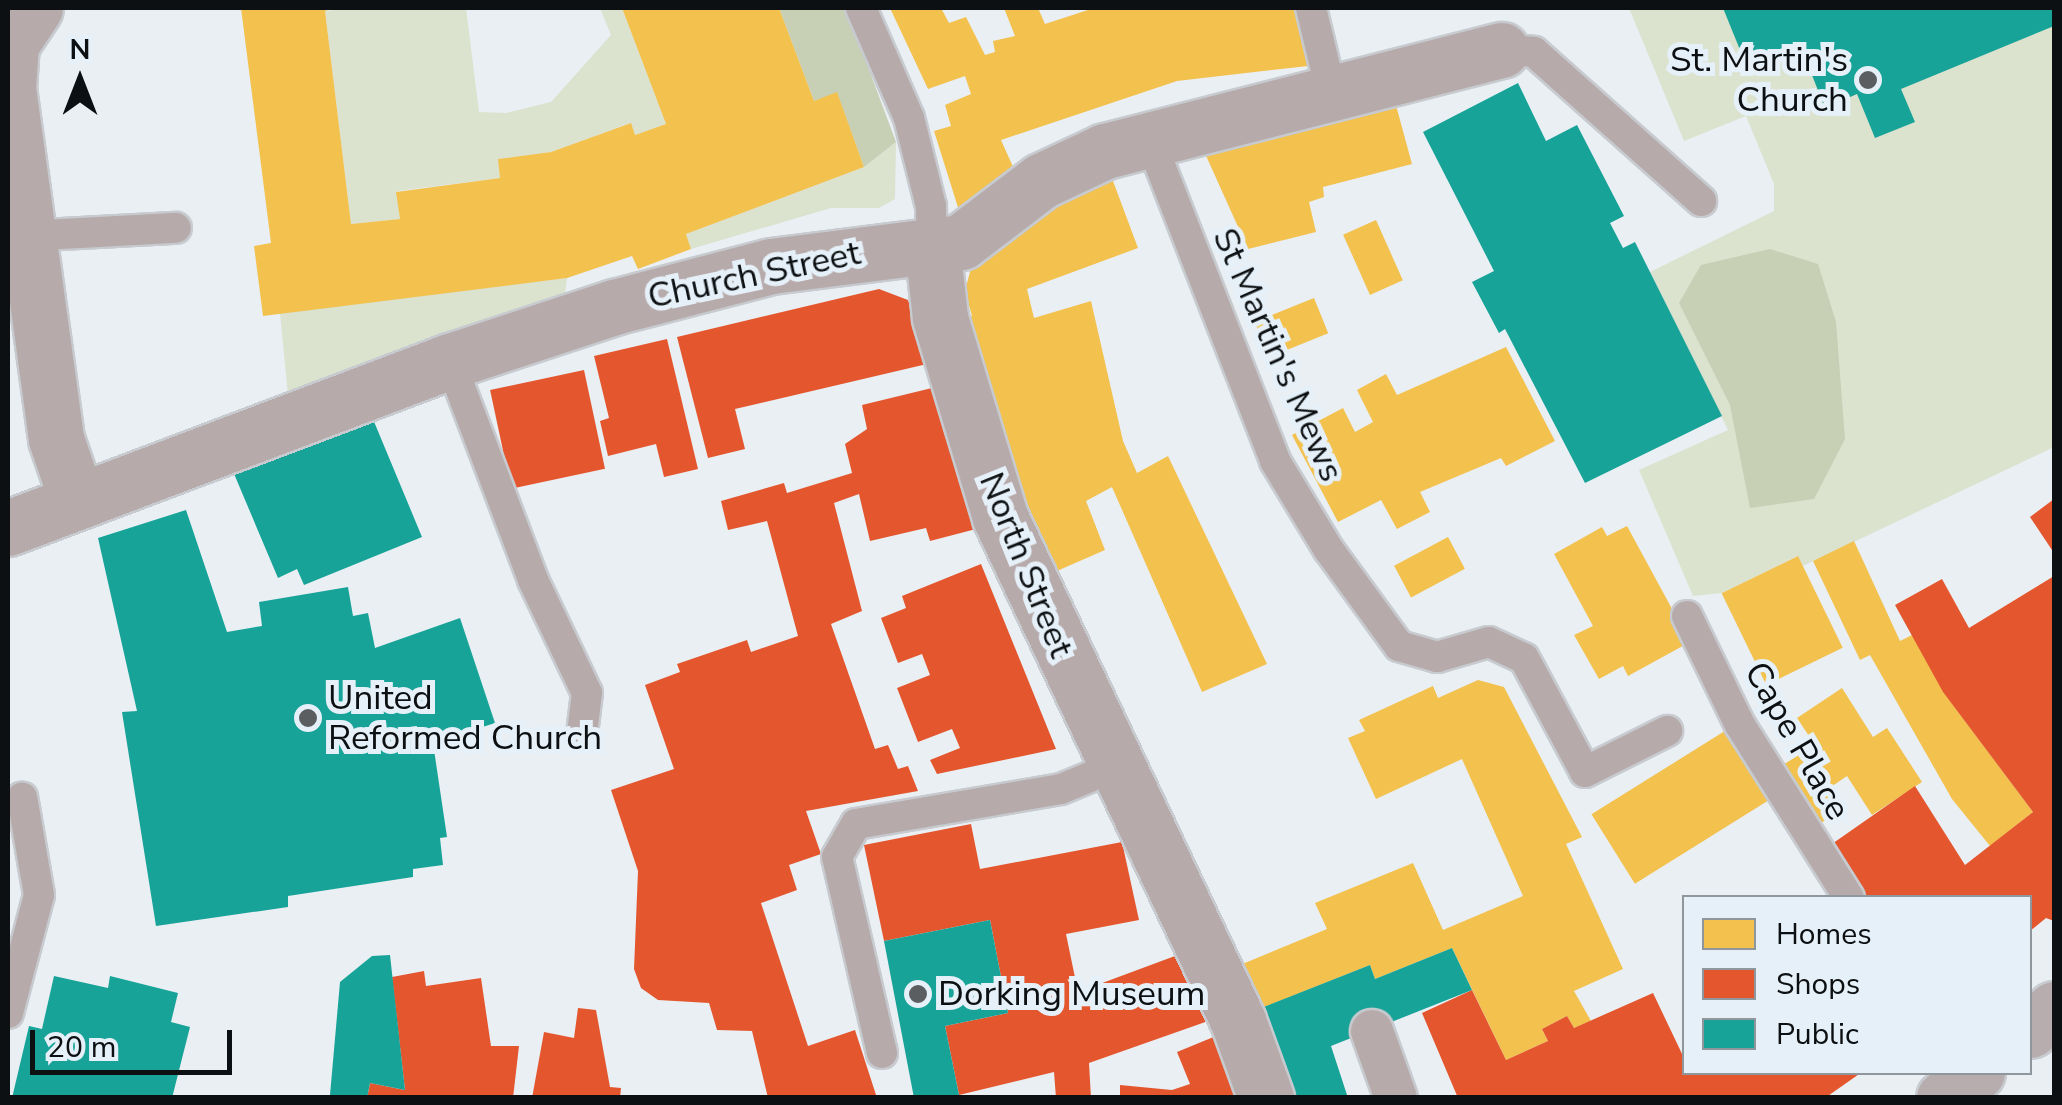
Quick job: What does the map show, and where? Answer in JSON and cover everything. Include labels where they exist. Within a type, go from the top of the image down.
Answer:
[{"type":"main road","points":[[2032,1028],[2054,1009]]},
{"type":"street","points":[[35,8],[11,44],[8,88],[56,439],[77,500]]},
{"type":"street","name":"Church Street","points":[[8,528],[450,361],[614,307],[771,266],[961,242],[1041,181],[1149,137],[1501,50]]},
{"type":"street","name":"North Street","points":[[932,244],[940,318],[1000,516],[1114,767],[1238,1021],[1266,1098]]},
{"type":"street","points":[[1372,1031],[1396,1098]]},
{"type":"lane","name":"North Street","points":[[861,8],[909,118],[931,206],[932,244]]},
{"type":"lane","points":[[1311,8],[1331,91]]},
{"type":"lane","points":[[1501,50],[1534,52],[1700,200]]},
{"type":"lane","name":"St Martin's Mews","points":[[1149,137],[1275,461],[1328,550],[1400,646],[1437,656],[1490,642],[1524,658],[1585,772],[1667,731]]},
{"type":"lane","points":[[26,236],[176,228]]},
{"type":"lane","points":[[450,361],[533,580],[586,693],[582,732]]},
{"type":"lane","name":"Cape Place","points":[[1687,616],[1740,726],[1847,895]]},
{"type":"lane","points":[[882,1053],[837,858],[856,824],[1061,789],[1114,767]]},
{"type":"lane","points":[[8,1013],[39,895],[22,796]]},
{"type":"green space","points":[[466,8],[479,112],[506,113],[551,102],[611,35],[600,8],[622,8],[666,124],[635,135],[630,123],[551,152],[499,159],[500,178],[397,191],[400,219],[351,224],[325,11]]},
{"type":"green space","points":[[779,8],[846,8],[896,142],[864,167],[837,93],[814,101]]},
{"type":"green space","points":[[1629,8],[2054,8],[2054,447],[1803,566],[1797,556],[1722,593],[1693,596],[1639,470],[1728,430],[1650,272],[1774,211],[1774,184],[1746,116],[1684,141]]},
{"type":"green space","points":[[896,142],[895,199],[879,208],[831,208],[691,249],[686,234],[864,167]]},
{"type":"green space","points":[[1770,249],[1818,264],[1836,322],[1845,439],[1814,499],[1750,508],[1730,405],[1679,303],[1701,265]]},
{"type":"green space","points":[[567,278],[564,302],[288,395],[280,313]]},
{"type":"building: Homes","points":[[241,8],[333,8],[325,11],[351,224],[400,219],[396,192],[500,178],[498,159],[551,152],[631,123],[635,135],[666,124],[622,8],[779,8],[814,101],[837,92],[864,167],[686,234],[691,249],[638,269],[632,256],[567,278],[263,316],[254,246],[271,243]]},
{"type":"building: Homes","points":[[890,8],[941,8],[949,23],[966,17],[985,55],[995,52],[993,41],[1015,36],[1004,8],[1038,8],[1045,24],[1094,8],[1300,8],[1308,66],[1177,81],[1001,140],[1014,169],[961,217],[934,131],[951,126],[945,105],[971,94],[965,76],[928,89]]},
{"type":"building: Homes","points":[[1394,98],[1412,164],[1323,187],[1324,197],[1309,202],[1316,232],[1248,249],[1203,149]]},
{"type":"building: Homes","points":[[1110,173],[1138,248],[1027,289],[1034,318],[1091,301],[1123,441],[1137,473],[1168,456],[1267,664],[1202,692],[1112,487],[1086,501],[1105,550],[1050,574],[1026,534],[961,319],[972,316],[965,291],[971,268],[995,238]]},
{"type":"building: Homes","points":[[1376,220],[1403,280],[1370,295],[1343,235]]},
{"type":"building: Homes","points":[[1314,298],[1328,333],[1269,357],[1255,322]]},
{"type":"building: Homes","points":[[1506,347],[1555,441],[1506,466],[1501,458],[1420,492],[1430,512],[1397,529],[1381,500],[1338,522],[1292,435],[1343,408],[1355,432],[1373,422],[1357,390],[1386,374],[1397,395]]},
{"type":"building: Homes","points":[[1627,526],[1690,642],[1628,676],[1623,666],[1599,679],[1574,635],[1593,626],[1554,554],[1602,527],[1607,536]]},
{"type":"building: Homes","points":[[1448,537],[1465,569],[1411,597],[1394,566]]},
{"type":"building: Homes","points":[[1854,541],[1900,641],[1912,635],[1944,693],[2033,812],[1990,846],[1952,799],[1870,655],[1860,660],[1813,561]]},
{"type":"building: Homes","points":[[1798,556],[1843,648],[1766,685],[1722,593]]},
{"type":"building: Homes","points":[[1478,680],[1504,687],[1582,837],[1566,844],[1623,969],[1574,991],[1591,1021],[1574,1028],[1567,1016],[1542,1029],[1548,1041],[1506,1060],[1452,948],[1375,979],[1370,965],[1257,1010],[1240,965],[1327,929],[1315,903],[1413,863],[1443,930],[1523,896],[1462,759],[1376,799],[1348,738],[1365,731],[1359,720],[1433,686],[1438,698]]},
{"type":"building: Homes","points":[[1842,688],[1873,737],[1887,728],[1922,782],[1872,815],[1847,776],[1828,789],[1842,809],[1818,825],[1781,766],[1815,745],[1797,718]]},
{"type":"building: Homes","points":[[1728,729],[1771,799],[1635,884],[1591,814]]},
{"type":"building: Shops","points":[[879,289],[908,300],[927,364],[735,409],[745,449],[708,458],[677,337]]},
{"type":"building: Shops","points":[[667,339],[698,469],[664,477],[656,444],[608,456],[600,421],[609,418],[594,356]]},
{"type":"building: Shops","points":[[584,370],[605,469],[511,489],[490,390]]},
{"type":"building: Shops","points":[[932,388],[976,529],[930,541],[926,528],[870,541],[859,494],[834,503],[862,611],[831,624],[875,749],[888,745],[898,769],[908,766],[918,791],[806,811],[821,854],[789,865],[797,890],[761,903],[808,1046],[855,1030],[877,1098],[768,1098],[752,1031],[717,1030],[709,1003],[658,1000],[641,988],[634,969],[638,871],[611,790],[674,769],[645,685],[680,672],[677,664],[747,640],[751,652],[798,636],[767,521],[728,530],[721,501],[784,483],[787,493],[852,473],[845,444],[867,429],[862,405]]},
{"type":"building: Shops","points":[[2054,499],[2054,553],[2030,517]]},
{"type":"building: Shops","points":[[981,564],[1056,749],[937,774],[930,760],[960,748],[952,729],[918,742],[897,688],[930,675],[922,654],[898,663],[881,618],[906,608],[902,596]]},
{"type":"building: Shops","points":[[2054,576],[2054,921],[2046,918],[2032,929],[2032,895],[1864,895],[1829,846],[1915,786],[1965,865],[2033,812],[1943,692],[1895,605],[1942,579],[1969,628]]},
{"type":"building: Shops","points":[[971,824],[980,869],[1122,842],[1139,920],[1066,934],[1078,992],[1183,953],[1211,1020],[1089,1063],[1091,1098],[1056,1098],[1054,1072],[959,1095],[945,1026],[1008,1013],[990,920],[884,941],[864,845]]},
{"type":"building: Shops","points":[[424,971],[426,986],[481,978],[491,1046],[519,1046],[513,1098],[367,1098],[370,1083],[405,1090],[392,977]]},
{"type":"building: Shops","points":[[1472,990],[1506,1060],[1548,1041],[1542,1029],[1567,1016],[1574,1028],[1653,993],[1682,1054],[1682,1075],[1858,1075],[1825,1098],[1458,1098],[1422,1013]]},
{"type":"building: Shops","points":[[578,1008],[596,1010],[610,1087],[621,1088],[620,1098],[532,1098],[544,1032],[574,1038]]},
{"type":"building: Shops","points":[[1216,1036],[1238,1098],[1120,1098],[1120,1085],[1172,1090],[1190,1084],[1177,1052]]},
{"type":"building: Public","name":"St. Martin's Church","points":[[1723,8],[2054,8],[2054,26],[1901,89],[1915,122],[1875,138],[1857,94],[1825,108],[1802,50],[1749,72]]},
{"type":"building: Public","points":[[1518,83],[1546,141],[1577,125],[1624,216],[1610,223],[1623,248],[1635,242],[1722,416],[1585,483],[1505,329],[1499,333],[1472,282],[1494,271],[1423,132]]},
{"type":"building: Public","points":[[370,412],[422,537],[304,585],[297,569],[278,578],[232,469]]},
{"type":"building: Public","name":"United Reformed Church","points":[[186,510],[227,632],[262,626],[259,602],[348,587],[353,616],[368,613],[375,648],[460,618],[495,723],[433,743],[447,837],[440,838],[443,865],[413,869],[413,877],[288,896],[288,907],[156,926],[122,712],[137,711],[98,538]]},
{"type":"building: Public","points":[[990,920],[1008,1013],[945,1026],[959,1095],[914,1098],[884,941]]},
{"type":"building: Public","points":[[1452,948],[1472,990],[1331,1046],[1348,1098],[1279,1098],[1251,1012],[1370,965],[1375,979]]},
{"type":"building: Public","points":[[390,955],[405,1090],[370,1083],[367,1098],[330,1095],[340,982],[372,956]]},
{"type":"building: Public","points":[[54,976],[108,988],[110,976],[178,993],[171,1022],[190,1027],[172,1098],[12,1098],[29,1026],[42,1029]]},
{"type":"place","name":"St. Martin's Church","points":[[1868,80]]},
{"type":"place","name":"United Reformed Church","points":[[308,718]]},
{"type":"place","name":"Dorking Museum","points":[[918,994]]}]
